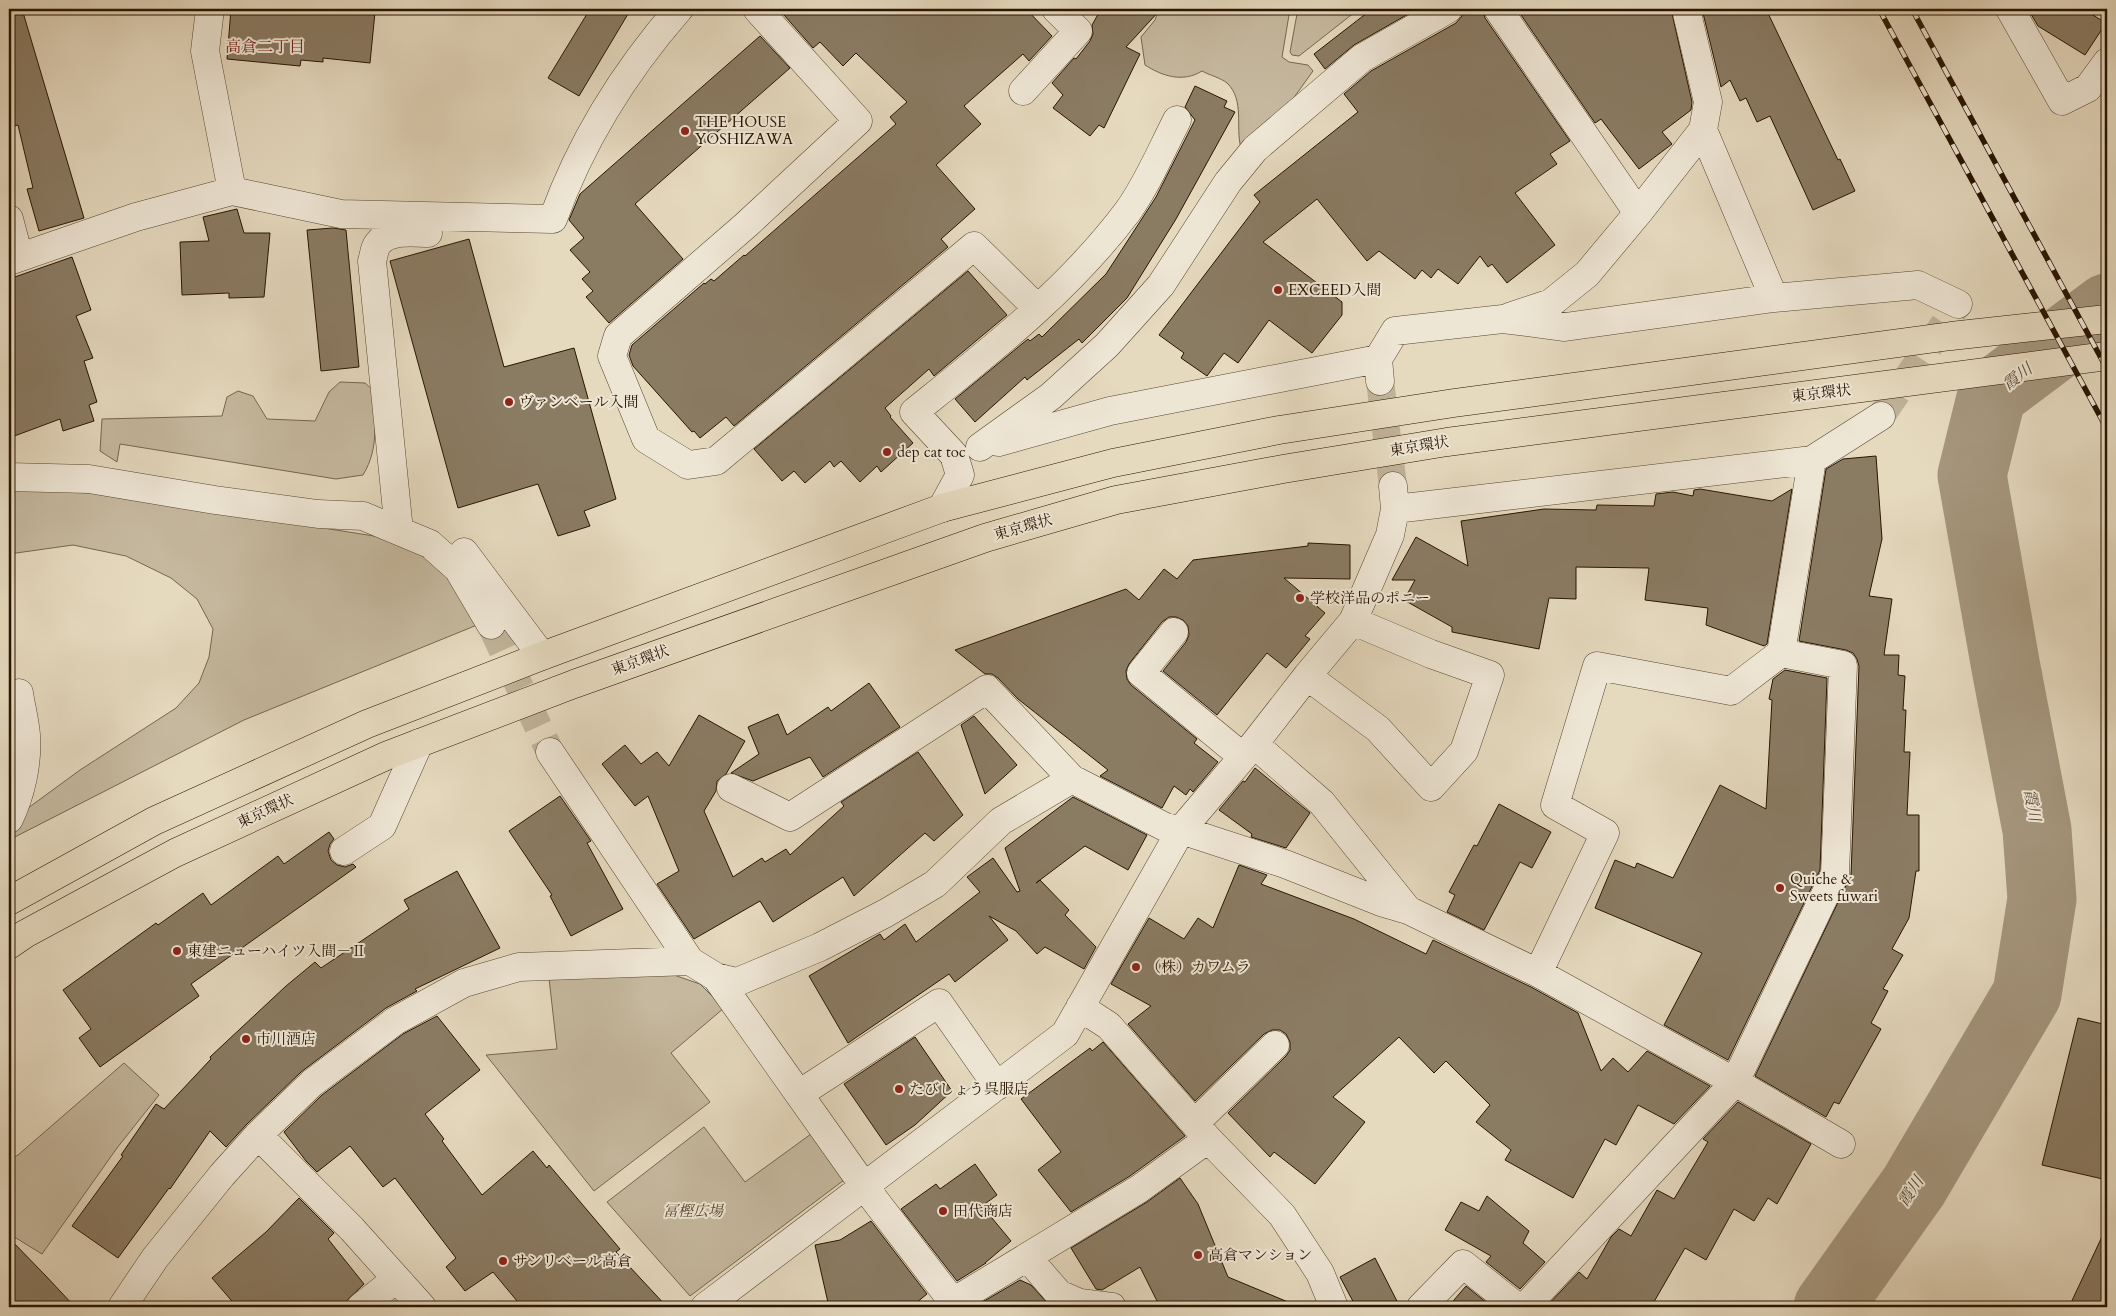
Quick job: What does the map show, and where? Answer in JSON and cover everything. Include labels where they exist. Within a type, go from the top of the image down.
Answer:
[{"type":"highway","points":[[9,901],[154,821],[367,724],[542,656],[942,508],[1113,463],[1278,430],[1464,402],[1951,336],[2107,319]]},
{"type":"highway","name":"東京環状","points":[[9,945],[25,934],[175,853],[388,754],[574,684],[985,538],[1116,500],[1283,469],[1447,442],[2107,356]]},
{"type":"street","points":[[210,9],[205,51],[232,191]]},
{"type":"street","points":[[398,521],[372,261],[377,245],[385,237],[395,233],[436,224],[553,219],[564,188],[610,101],[624,78],[679,9]]},
{"type":"street","points":[[757,9],[858,121],[746,225],[618,336],[612,356],[646,439],[688,465],[716,461],[974,246],[1037,308]]},
{"type":"street","points":[[1024,91],[1078,31],[1056,9]]},
{"type":"street","points":[[980,447],[1051,396],[1107,344],[1161,285],[1228,182],[1256,149],[1362,58],[1448,9]]},
{"type":"street","points":[[1498,9],[1638,213]]},
{"type":"street","points":[[954,455],[1110,411],[1379,370],[1395,331],[1503,319],[1551,303],[1586,274],[1638,213],[1703,130],[1708,102],[1686,9]]},
{"type":"street","points":[[2010,9],[2062,100],[2088,88],[2107,62]]},
{"type":"street","points":[[942,508],[960,475],[954,455],[914,412],[1015,331],[1071,277],[1128,211],[1144,185],[1177,120]]},
{"type":"street","points":[[1703,130],[1774,298]]},
{"type":"street","points":[[9,219],[14,259],[136,217],[232,191],[341,214],[436,224],[470,232]]},
{"type":"street","points":[[1503,319],[1565,327],[1774,298],[1918,285],[1958,304]]},
{"type":"street","points":[[705,1307],[1065,1034],[1181,830],[1353,621],[1390,536],[1394,498],[1812,460],[1881,416]]},
{"type":"street","points":[[1538,973],[1605,833],[1555,805],[1597,666],[1731,691],[1781,653],[1812,460]]},
{"type":"street","points":[[9,477],[89,479],[318,514],[363,516],[431,525],[453,539],[470,558],[542,656]]},
{"type":"street","points":[[363,516],[430,544],[458,569],[491,625]]},
{"type":"street","points":[[1307,676],[1378,729],[1431,787],[1464,751],[1490,674],[1431,654],[1353,621]]},
{"type":"street","points":[[1174,632],[1141,673],[1322,803],[1408,910]]},
{"type":"street","points":[[1525,1307],[1735,1082],[1835,874],[1843,664],[1781,653]]},
{"type":"street","points":[[732,788],[790,817],[987,689],[1072,779],[1165,827],[1181,830],[1285,864],[1381,902],[1408,910],[1538,973],[1735,1082],[1841,1144]]},
{"type":"street","points":[[9,819],[16,805],[22,781],[26,736],[19,692]]},
{"type":"street","points":[[344,851],[382,826],[419,743]]},
{"type":"street","points":[[550,752],[690,960],[716,977],[737,982],[820,947],[886,913],[935,884],[1000,821],[1072,779]]},
{"type":"street","points":[[122,1307],[161,1250],[222,1175],[258,1135],[312,1083],[395,1021],[464,983],[519,967],[690,960]]},
{"type":"street","points":[[716,977],[950,1304],[1139,1189],[1202,1131],[1275,1045]]},
{"type":"street","points":[[799,1094],[939,1003],[997,1086]]},
{"type":"street","points":[[1080,1007],[1109,1026],[1202,1131],[1282,1215],[1320,1273],[1334,1307]]},
{"type":"street","points":[[258,1135],[352,1229],[422,1307]]},
{"type":"street","points":[[1027,1256],[1058,1294],[1080,1303],[1112,1307]]},
{"type":"street","points":[[1421,1307],[1463,1264],[1517,1307]]},
{"type":"street","points":[[361,1307],[396,1279]]},
{"type":"green space","points":[[1159,9],[1258,9],[1266,11],[1287,9],[1289,15],[1282,57],[1289,62],[1308,65],[1313,71],[1290,103],[1241,148],[1238,106],[1233,90],[1227,83],[1202,71],[1187,77],[1173,77],[1145,65],[1141,37],[1155,20]]},
{"type":"green space","points":[[1296,9],[1353,9],[1355,12],[1299,56],[1292,55],[1290,52],[1297,14]]},
{"type":"green space","points":[[340,382],[365,383],[373,390],[374,444],[363,475],[336,479],[120,444],[117,462],[100,451],[102,419],[222,416],[227,397],[238,391],[253,396],[267,419],[315,421],[329,392]]},
{"type":"green space","points":[[9,488],[107,494],[393,539],[424,553],[435,562],[453,584],[477,625],[244,720],[9,840],[24,811],[80,770],[176,708],[199,683],[209,657],[213,629],[197,599],[171,578],[126,556],[73,545],[9,554]]},
{"type":"green space","points":[[671,974],[700,984],[724,1008],[671,1053],[710,1102],[594,1191],[486,1055],[557,1049],[549,978]]},
{"type":"green space","points":[[124,1063],[159,1095],[117,1148],[42,1254],[16,1238],[9,1238],[9,1160],[18,1155]]},
{"type":"green space","name":"冨樫広場","points":[[704,1127],[745,1182],[811,1134],[844,1180],[690,1296],[607,1202]]},
{"type":"building","points":[[9,9],[22,9],[84,218],[39,231],[27,189],[33,188],[18,125],[9,127]]},
{"type":"building","points":[[231,9],[340,9],[375,12],[370,63],[323,58],[323,62],[301,60],[300,66],[227,59]]},
{"type":"building","points":[[590,9],[631,9],[579,96],[548,78]]},
{"type":"building","points":[[790,9],[1026,9],[1052,36],[1029,61],[1023,54],[964,106],[981,124],[936,165],[975,209],[941,239],[948,247],[734,426],[726,417],[700,438],[694,431],[692,432],[633,366],[629,355],[632,345],[704,283],[711,279],[714,281],[745,256],[896,124],[890,117],[907,102],[856,53],[843,66],[820,42],[813,48],[784,15]]},
{"type":"building","points":[[1101,9],[1161,9],[1126,47],[1140,54],[1104,128],[1099,125],[1090,136],[1053,108],[1063,95],[1052,83],[1074,58],[1076,59],[1090,41],[1093,34],[1092,25]]},
{"type":"building","points":[[1372,9],[1417,9],[1354,45],[1325,69],[1314,54]]},
{"type":"building","points":[[1464,9],[1483,9],[1485,18],[1570,141],[1550,154],[1557,164],[1515,193],[1555,245],[1507,283],[1492,264],[1488,267],[1480,256],[1458,284],[1438,269],[1431,278],[1422,270],[1415,279],[1379,251],[1367,261],[1317,199],[1263,242],[1342,302],[1342,315],[1312,353],[1269,320],[1238,363],[1224,353],[1207,376],[1181,358],[1184,353],[1159,335],[1260,202],[1254,195],[1358,112],[1344,94],[1371,71],[1456,23],[1462,16]]},
{"type":"building","points":[[1517,9],[1671,9],[1692,102],[1691,110],[1662,132],[1672,144],[1639,169],[1601,119],[1595,123]]},
{"type":"building","points":[[1702,9],[1766,9],[1838,160],[1840,159],[1855,191],[1813,210],[1770,116],[1757,122],[1746,98],[1740,101],[1730,80],[1721,87]]},
{"type":"building","points":[[2028,9],[2083,9],[2106,23],[2085,55],[2038,26]]},
{"type":"building","points":[[760,36],[790,68],[635,204],[683,259],[609,323],[586,297],[593,291],[582,279],[590,272],[570,250],[584,238],[569,220],[580,194]]},
{"type":"building","points":[[1195,86],[1227,101],[1224,107],[1235,112],[1176,219],[1127,298],[1082,343],[1079,339],[1027,380],[1025,377],[975,422],[955,399],[1028,339],[1030,341],[1039,334],[1042,337],[1106,274],[1156,197],[1195,120],[1185,107]]},
{"type":"building","points":[[237,209],[244,233],[270,233],[264,297],[229,298],[229,293],[182,295],[180,242],[209,241],[203,217]]},
{"type":"building","points":[[333,228],[346,230],[359,367],[321,371],[307,230]]},
{"type":"building","name":"ヴァンベール入間","points":[[469,239],[504,367],[574,348],[616,499],[584,511],[590,526],[558,536],[538,484],[458,508],[390,261]]},
{"type":"building","points":[[72,257],[91,310],[76,316],[93,358],[84,361],[97,402],[89,405],[94,421],[63,431],[60,419],[9,438],[9,279]]},
{"type":"building","points":[[968,271],[1007,315],[934,376],[929,369],[885,408],[890,417],[913,443],[881,472],[877,466],[860,482],[841,461],[834,467],[830,461],[805,483],[794,471],[782,481],[754,449]]},
{"type":"building","points":[[1876,456],[1882,539],[1869,596],[1892,599],[1884,655],[1899,655],[1898,675],[1905,676],[1903,710],[1906,710],[1904,752],[1910,752],[1907,815],[1919,815],[1919,871],[1916,871],[1909,918],[1892,949],[1903,955],[1883,989],[1888,991],[1871,1023],[1881,1029],[1839,1104],[1834,1102],[1826,1117],[1755,1076],[1851,875],[1859,666],[1853,653],[1846,650],[1799,641],[1826,469],[1843,459]]},
{"type":"building","points":[[1700,489],[1772,501],[1792,489],[1767,644],[1764,646],[1706,625],[1708,608],[1645,600],[1649,568],[1576,567],[1576,599],[1549,598],[1539,649],[1452,632],[1452,627],[1404,600],[1415,580],[1392,580],[1416,537],[1468,566],[1461,521],[1544,509],[1596,510],[1597,505],[1654,506],[1656,494],[1673,492],[1693,496],[1694,490]]},
{"type":"building","points":[[1308,543],[1350,545],[1350,579],[1284,578],[1325,613],[1305,636],[1310,639],[1286,668],[1267,653],[1217,715],[1163,671],[1186,642],[1189,635],[1188,626],[1183,620],[1169,617],[1162,622],[1129,664],[1126,671],[1127,679],[1131,685],[1197,739],[1194,743],[1218,762],[1193,792],[1190,789],[1186,795],[1174,786],[1162,808],[1100,776],[1108,770],[1018,699],[998,678],[992,674],[985,674],[955,650],[1126,589],[1139,600],[1164,569],[1177,579],[1193,560],[1308,546]]},
{"type":"building","points":[[1785,670],[1827,678],[1820,870],[1728,1060],[1664,1025],[1702,953],[1595,908],[1615,860],[1635,868],[1637,863],[1673,878],[1720,785],[1766,809],[1772,700],[1769,699],[1773,679]]},
{"type":"building","points":[[869,683],[900,727],[823,777],[810,757],[753,781],[731,773],[759,754],[748,727],[778,714],[787,735],[828,707],[831,711]]},
{"type":"building","points":[[699,715],[745,741],[726,774],[717,781],[716,791],[704,811],[733,877],[762,858],[765,862],[786,849],[790,855],[844,806],[841,802],[918,752],[963,815],[934,841],[925,833],[854,896],[843,877],[773,922],[760,901],[694,939],[657,884],[679,871],[648,796],[635,806],[602,764],[625,745],[641,764],[657,752],[669,766]]},
{"type":"building","points":[[974,716],[1017,765],[985,794],[961,725]]},
{"type":"building","points":[[1255,768],[1310,813],[1286,848],[1251,837],[1252,834],[1219,810],[1243,781],[1245,782]]},
{"type":"building","points":[[560,796],[591,841],[587,843],[623,909],[571,936],[550,896],[552,895],[509,831]]},
{"type":"building","points":[[1073,797],[1147,835],[1128,870],[1085,846],[1036,883],[1040,880],[1069,910],[1065,915],[1096,947],[1084,969],[1045,947],[1037,954],[1016,931],[989,916],[1008,940],[955,982],[949,974],[848,1043],[809,976],[880,934],[884,940],[905,924],[916,942],[980,892],[967,877],[993,858],[1017,892],[1020,891],[1005,848]]},
{"type":"building","points":[[1499,804],[1551,832],[1532,868],[1520,862],[1484,930],[1447,912],[1455,895],[1449,892],[1474,845],[1477,846]]},
{"type":"building","name":"東建ニューハイツ入間－Ⅱ","points":[[329,832],[334,839],[328,851],[331,860],[337,865],[345,867],[353,864],[356,867],[191,984],[199,996],[100,1067],[79,1038],[91,1029],[63,990],[156,923],[158,925],[203,893],[211,905],[278,856],[284,864]]},
{"type":"building","points":[[1239,865],[1267,875],[1261,884],[1354,919],[1426,954],[1433,940],[1531,987],[1578,1013],[1601,1071],[1613,1058],[1628,1072],[1647,1051],[1710,1086],[1674,1124],[1638,1105],[1616,1145],[1605,1139],[1573,1198],[1505,1160],[1511,1150],[1476,1122],[1490,1105],[1446,1061],[1434,1073],[1399,1037],[1333,1097],[1365,1122],[1315,1184],[1274,1152],[1270,1157],[1228,1113],[1286,1056],[1290,1050],[1290,1042],[1286,1034],[1280,1030],[1272,1030],[1264,1034],[1195,1101],[1128,1024],[1151,1006],[1111,984],[1149,918],[1184,939],[1198,918],[1213,928]]},
{"type":"building","points":[[457,871],[500,948],[415,989],[417,991],[386,1008],[301,1072],[226,1147],[210,1131],[170,1189],[118,1258],[72,1226],[123,1156],[121,1155],[156,1104],[164,1109],[211,1059],[210,1057],[286,986],[315,962],[321,968],[409,909],[404,900]]},
{"type":"building","points":[[437,1016],[480,1070],[425,1114],[444,1139],[442,1141],[482,1195],[533,1151],[547,1168],[549,1165],[620,1249],[616,1252],[667,1307],[522,1307],[493,1272],[465,1291],[446,1267],[456,1258],[395,1178],[383,1187],[350,1146],[317,1172],[306,1161],[284,1132],[322,1095],[403,1034]]},
{"type":"building","points":[[2078,1018],[2107,1025],[2107,1180],[2042,1165]]},
{"type":"building","name":"たびしょう呉服店","points":[[915,1037],[952,1091],[915,1125],[886,1145],[844,1084]]},
{"type":"building","points":[[1103,1042],[1185,1136],[1130,1176],[1071,1212],[1038,1170],[1061,1152],[1021,1099],[1090,1048],[1092,1051]]},
{"type":"building","points":[[1738,1102],[1811,1144],[1777,1204],[1768,1198],[1754,1221],[1734,1209],[1706,1260],[1685,1248],[1651,1307],[1546,1307],[1579,1272],[1587,1279],[1611,1237],[1619,1229],[1631,1236],[1657,1190],[1674,1199],[1708,1142],[1703,1139]]},
{"type":"building","name":"田代商店","points":[[975,1164],[997,1195],[982,1206],[1011,1241],[986,1263],[957,1281],[901,1209],[936,1184],[940,1189]]},
{"type":"building","points":[[1180,1178],[1198,1204],[1228,1277],[1300,1307],[1160,1307],[1140,1267],[1102,1290],[1096,1289],[1071,1248],[1147,1202]]},
{"type":"building","points":[[1487,1196],[1529,1231],[1523,1243],[1545,1262],[1520,1289],[1486,1262],[1491,1256],[1445,1230],[1461,1202],[1479,1211]]},
{"type":"building","points":[[299,1198],[334,1233],[328,1239],[364,1284],[340,1307],[237,1307],[212,1278],[266,1232]]},
{"type":"building","points":[[871,1221],[927,1294],[911,1307],[829,1307],[815,1245],[840,1240]]},
{"type":"building","points":[[2107,1226],[2107,1307],[2069,1307]]},
{"type":"building","points":[[9,1238],[45,1275],[75,1307],[9,1307]]},
{"type":"building","points":[[1375,1258],[1400,1307],[1356,1307],[1340,1277]]},
{"type":"building","points":[[1020,1280],[1031,1285],[1051,1307],[974,1307]]},
{"type":"building","points":[[1466,1286],[1492,1307],[1448,1307]]},
{"type":"waterway","name":"霞川","points":[[1828,1307],[1914,1186],[2027,994],[2042,899],[2037,830],[1972,475],[1992,394],[2107,308]]},
{"type":"tunnel","points":[[1881,416],[1958,304]]},
{"type":"tunnel","points":[[1380,381],[1393,486]]},
{"type":"tunnel","points":[[491,625],[550,752]]},
{"type":"railway","points":[[1879,9],[2107,429]]},
{"type":"railway","points":[[1912,9],[2107,369]]},
{"type":"place","name":"THE HOUSE YOSHIZAWA","points":[[685,131]]},
{"type":"place","name":"EXCEED入間","points":[[1278,290]]},
{"type":"place","name":"ヴァンベール入間","points":[[509,402]]},
{"type":"place","name":"dep cat toc","points":[[887,452]]},
{"type":"place","name":"学校洋品のポニー","points":[[1300,598]]},
{"type":"place","name":"Quiche & Sweets fuwari","points":[[1780,888]]},
{"type":"place","name":"東建ニューハイツ入間－Ⅱ","points":[[177,951]]},
{"type":"place","name":"（株）カワムラ","points":[[1136,967]]},
{"type":"place","name":"市川酒店","points":[[246,1039]]},
{"type":"place","name":"たびしょう呉服店","points":[[899,1089]]},
{"type":"place","name":"田代商店","points":[[943,1211]]},
{"type":"place","name":"高倉マンション","points":[[1198,1255]]},
{"type":"place","name":"サンリベール高倉","points":[[503,1261]]},
{"type":"district","name":"高倉二丁目","points":[[265,46]]}]
